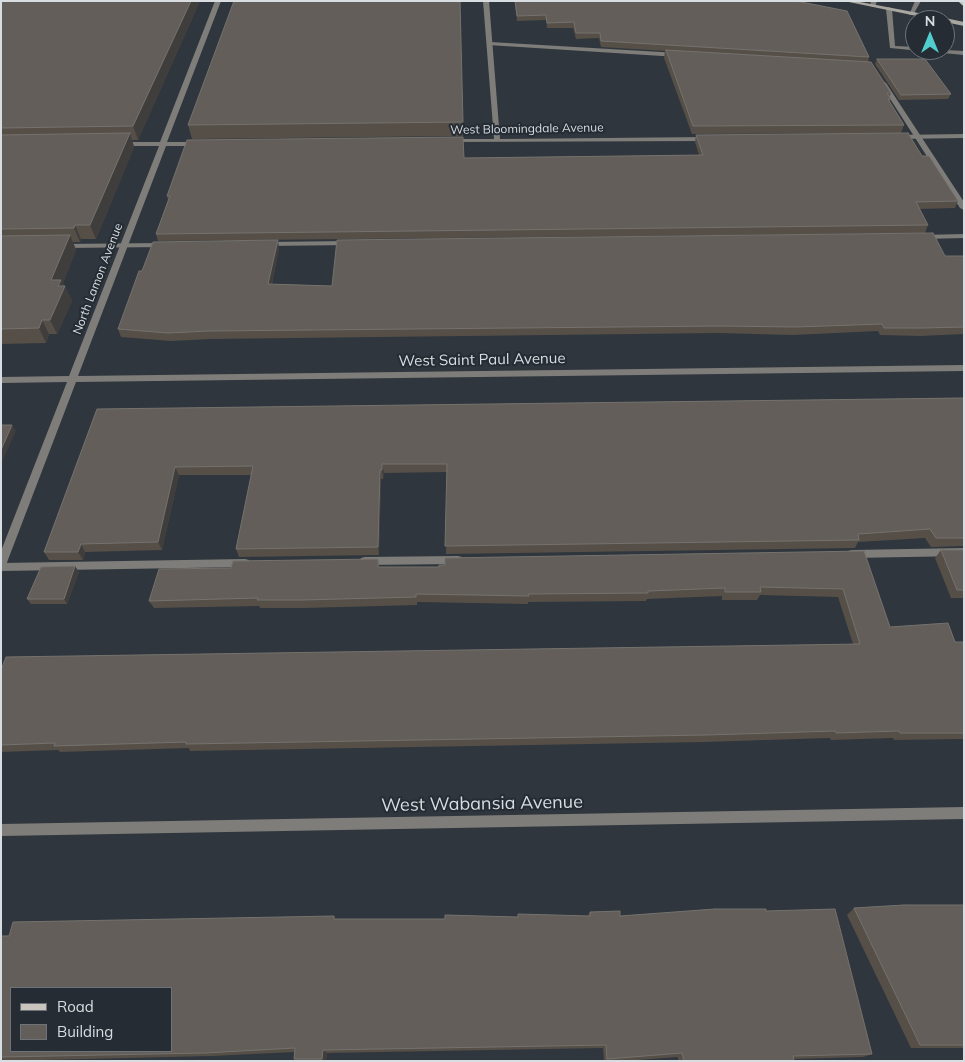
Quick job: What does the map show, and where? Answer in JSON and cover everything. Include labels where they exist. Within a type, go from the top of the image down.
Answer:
[{"type":"main road","points":[[846,1],[873,4],[905,13]]},
{"type":"street","name":"North Lamon Avenue","points":[[1,566],[218,1]]},
{"type":"street","points":[[486,1],[497,141]]},
{"type":"street","points":[[889,9],[892,47],[905,49]]},
{"type":"street","points":[[490,44],[684,55]]},
{"type":"street","points":[[876,74],[964,208]]},
{"type":"street","points":[[888,137],[964,136]]},
{"type":"street","name":"West Bloomingdale Avenue","points":[[437,141],[712,139]]},
{"type":"street","points":[[110,144],[203,144]]},
{"type":"street","points":[[914,237],[964,236]]},
{"type":"street","points":[[259,244],[358,243]]},
{"type":"street","points":[[50,246],[170,245]]},
{"type":"street","name":"West Saint Paul Avenue","points":[[1,380],[964,368]]},
{"type":"street","points":[[844,554],[964,552]]},
{"type":"street","points":[[354,561],[474,560]]},
{"type":"street","points":[[1,566],[254,563]]},
{"type":"street","name":"West Wabansia Avenue","points":[[1,830],[964,813]]},
{"type":"building","points":[[1,1],[191,1],[133,126],[1,128]]},
{"type":"building","points":[[234,1],[460,1],[463,122],[188,125]]},
{"type":"building","points":[[515,1],[796,1],[847,11],[869,57],[601,41],[600,33],[576,33],[574,22],[547,23],[546,15],[517,16]]},
{"type":"building","points":[[666,50],[871,62],[891,93],[887,93],[891,99],[888,99],[904,125],[693,126]]},
{"type":"building","points":[[877,59],[926,60],[951,94],[901,95]]},
{"type":"building","points":[[130,133],[90,225],[75,225],[74,228],[1,229],[1,135]]},
{"type":"building","points":[[908,133],[922,156],[929,156],[958,201],[916,202],[928,225],[156,234],[187,140],[463,137],[464,158],[703,155],[696,135]]},
{"type":"building","points":[[933,233],[945,256],[964,256],[964,327],[884,328],[882,324],[795,327],[720,326],[168,333],[118,329],[139,271],[142,271],[153,242],[278,240],[268,284],[332,286],[337,240]]},
{"type":"building","points":[[70,235],[51,280],[61,280],[58,286],[65,286],[50,320],[42,320],[39,328],[1,329],[1,236]]},
{"type":"building","points":[[964,398],[964,538],[936,538],[930,529],[858,534],[859,540],[445,546],[447,464],[382,464],[382,470],[380,470],[378,547],[236,549],[253,466],[175,467],[158,542],[81,544],[78,552],[44,552],[97,409]]},
{"type":"building","points":[[1,425],[12,425],[1,450]]},
{"type":"building","points":[[941,550],[964,550],[964,590],[957,590]]},
{"type":"building","points":[[864,551],[890,627],[948,623],[955,642],[964,642],[964,733],[900,733],[899,731],[836,733],[835,731],[186,744],[186,742],[54,746],[55,743],[1,745],[1,670],[6,657],[860,644],[843,589],[760,587],[761,592],[725,592],[725,588],[648,591],[648,593],[528,594],[529,596],[416,594],[416,597],[302,600],[257,600],[258,598],[149,601],[159,569],[231,568],[233,561],[378,559],[378,567],[439,567],[439,565],[445,565],[445,558]]},
{"type":"building","points":[[75,566],[64,599],[27,599],[41,567]]},
{"type":"building","points":[[904,905],[964,905],[964,1045],[920,1045],[854,908]]},
{"type":"building","points":[[715,909],[766,909],[766,911],[835,909],[872,1054],[793,1056],[794,1061],[684,1061],[682,1053],[607,1059],[606,1045],[323,1050],[322,1059],[294,1059],[295,1048],[205,1053],[1,1057],[1,936],[9,936],[13,922],[334,916],[334,919],[445,919],[445,915],[518,917],[518,914],[590,916],[590,912],[620,911],[620,916]]}]
